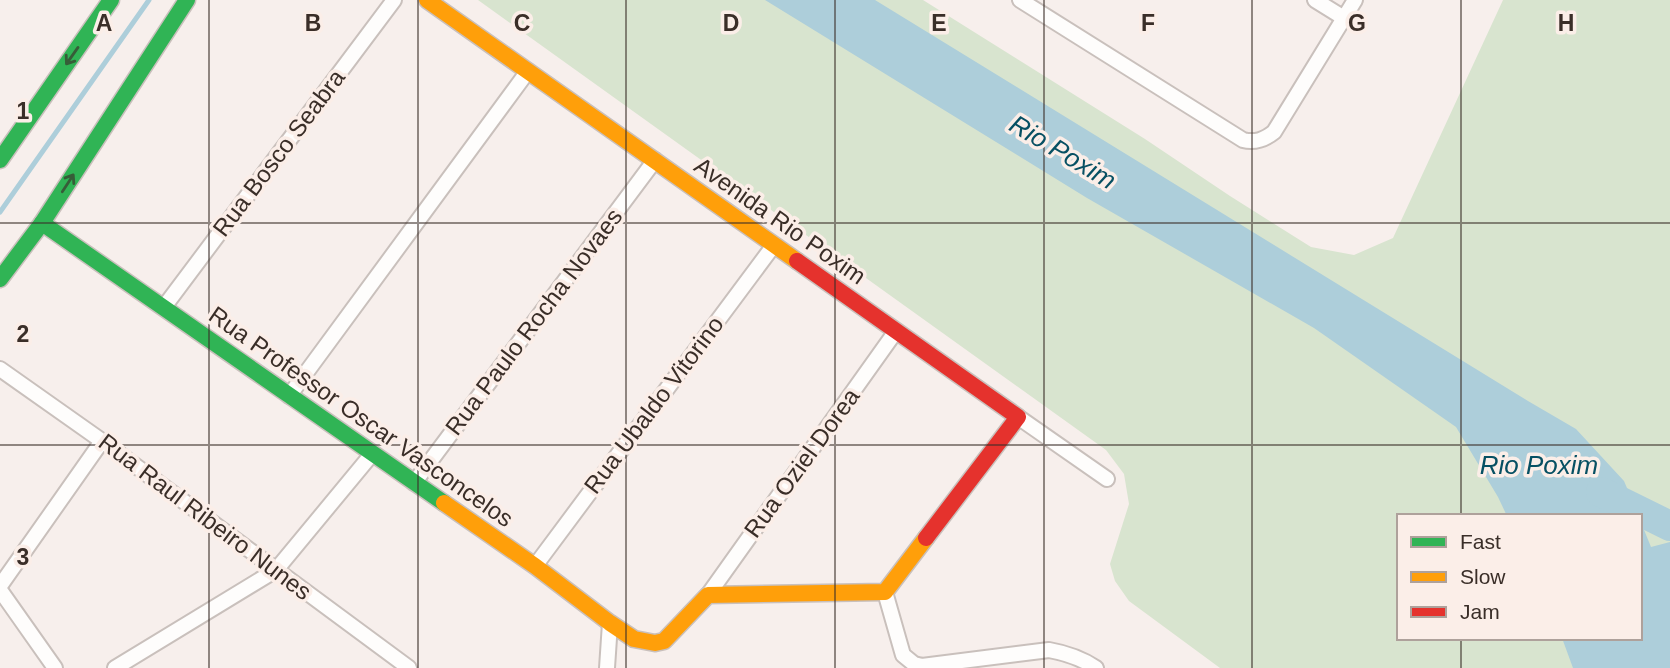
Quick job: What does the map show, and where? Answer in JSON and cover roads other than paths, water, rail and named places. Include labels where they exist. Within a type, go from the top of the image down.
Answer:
[{"type":"street","points":[[0,160],[111,0]]},
{"type":"street","points":[[0,279],[42,223],[187,0]]},
{"type":"street","name":"Rua Bosco Seabra","points":[[164,307],[394,0]]},
{"type":"street","name":"Avenida Rio Poxim","points":[[427,0],[1107,480]]},
{"type":"street","points":[[1020,0],[1242,140],[1251,142],[1267,138],[1275,132],[1355,0]]},
{"type":"street","points":[[1315,0],[1344,18]]},
{"type":"street","points":[[289,396],[528,71]]},
{"type":"street","name":"Rua Paulo Rocha Novaes","points":[[414,483],[655,160]]},
{"type":"street","name":"Rua Professor Oscar Vasconcelos","points":[[42,223],[535,566],[635,639],[655,643],[664,641],[708,594]]},
{"type":"street","name":"Rua Ubaldo Vitorino","points":[[535,566],[774,245]]},
{"type":"street","name":"Rua Oziel Dorea","points":[[708,594],[896,331]]},
{"type":"street","name":"Rua Raul Ribeiro Nunes","points":[[0,369],[409,668]]},
{"type":"street","points":[[885,592],[1018,416]]},
{"type":"street","points":[[55,668],[0,588],[102,441]]},
{"type":"street","points":[[115,668],[276,570],[372,454]]},
{"type":"street","points":[[708,594],[885,592]]},
{"type":"street","points":[[885,592],[902,655],[914,664],[922,666],[1049,650],[1079,658],[1096,668]]},
{"type":"street","points":[[607,668],[610,623]]},
{"type":"water","name":"Rio Poxim","points":[[765,0],[875,0],[1576,429],[1624,481],[1638,514],[1506,514],[1456,427],[1314,328],[1087,198]]},
{"type":"water","name":"Rio Poxim","points":[[1642,525],[1651,547],[1670,542],[1670,668],[1573,668],[1563,640],[1642,640]]},
{"type":"waterway","points":[[0,212],[149,0]]},
{"type":"waterway","name":"Rio Poxim","points":[[1601,492],[1670,526]]}]
